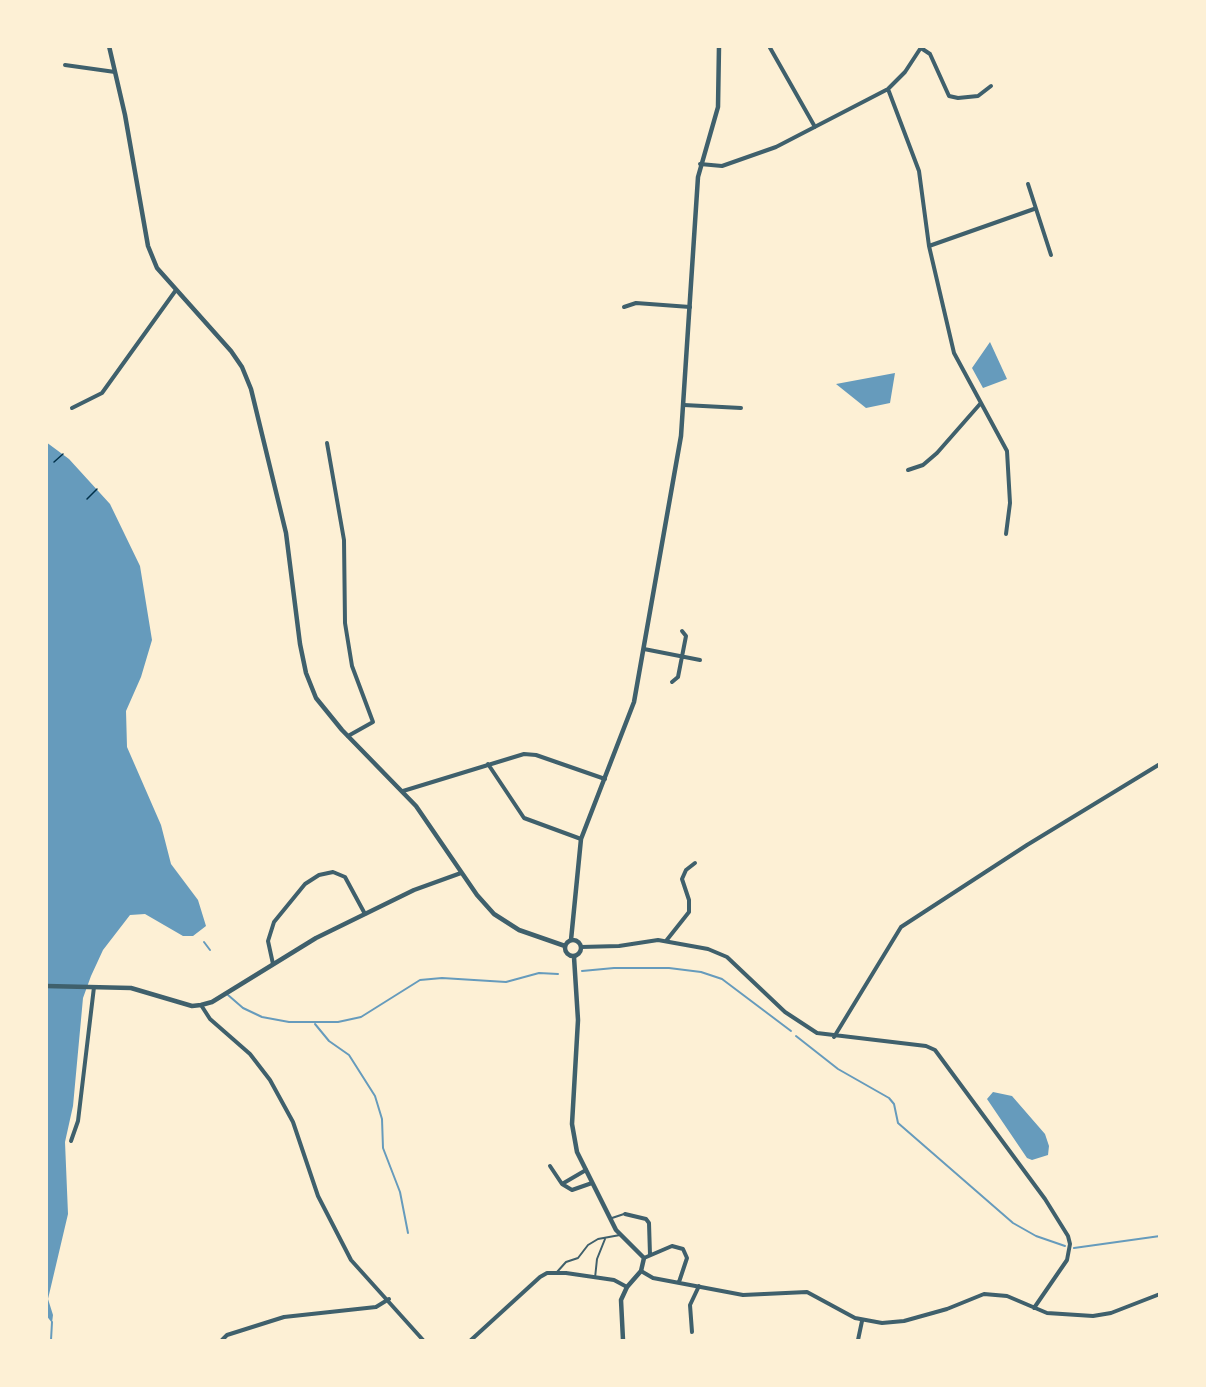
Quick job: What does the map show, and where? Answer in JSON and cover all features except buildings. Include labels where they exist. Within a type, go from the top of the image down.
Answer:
[{"type":"street","points":[[109,46],[125,115],[148,246],[158,268],[176,291],[231,351],[242,367],[251,389],[286,533],[306,673],[316,698],[348,736],[403,790],[477,895],[507,924],[565,946]]},
{"type":"street","points":[[565,946],[571,940],[582,839],[634,702],[645,649],[684,405],[700,164],[718,107],[719,46]]},
{"type":"street","points":[[770,46],[815,127]]},
{"type":"street","points":[[700,164],[722,166],[776,147],[888,89],[905,72],[922,47],[930,54],[949,96],[958,98],[978,96],[991,86]]},
{"type":"street","points":[[65,65],[115,72]]},
{"type":"street","points":[[888,89],[919,171],[928,246],[954,353],[980,404],[1001,438],[1009,461],[1010,503],[1006,534]]},
{"type":"street","points":[[1028,184],[1034,209],[1051,255]]},
{"type":"street","points":[[928,246],[1034,209]]},
{"type":"street","points":[[72,408],[102,393],[176,291]]},
{"type":"street","points":[[624,307],[636,303],[690,307]]},
{"type":"street","points":[[908,470],[923,465],[938,453],[980,404]]},
{"type":"street","points":[[684,405],[741,408]]},
{"type":"street","points":[[327,443],[344,540],[345,623],[352,666],[373,715],[373,722],[348,736]]},
{"type":"street","points":[[672,682],[678,677],[686,636],[682,631]]},
{"type":"street","points":[[645,649],[700,660]]},
{"type":"street","points":[[403,790],[488,764],[530,754],[605,779]]},
{"type":"street","points":[[488,764],[524,818],[582,839]]},
{"type":"street","points":[[834,1037],[901,927],[1027,845],[1160,764]]},
{"type":"street","points":[[666,941],[689,912],[689,900],[682,879],[686,870],[695,863]]},
{"type":"street","points":[[273,964],[267,941],[274,922],[305,884],[320,875],[333,872],[345,877],[365,914]]},
{"type":"street","points":[[46,986],[93,986],[142,990],[192,1006],[201,1005],[212,1002],[273,964],[365,914],[414,890],[461,873]]},
{"type":"street","points":[[571,940],[579,942],[581,947],[580,952],[574,957]]},
{"type":"street","points":[[581,947],[619,946],[649,940],[708,949],[727,957],[793,1018],[817,1033],[834,1037],[926,1046],[935,1050],[945,1059],[961,1087],[1045,1199],[1068,1236],[1071,1244],[1067,1260],[1034,1308]]},
{"type":"street","points":[[565,946],[567,954],[574,957]]},
{"type":"street","points":[[574,957],[578,1020],[572,1124],[577,1152],[609,1219],[620,1235],[644,1258]]},
{"type":"street","points":[[71,1141],[78,1121],[93,986]]},
{"type":"street","points":[[201,1005],[210,1019],[250,1054],[270,1080],[293,1122],[318,1196],[351,1260],[423,1341]]},
{"type":"street","points":[[550,1166],[562,1184],[572,1190],[592,1183]]},
{"type":"street","points":[[562,1184],[586,1170]]},
{"type":"street","points":[[625,1214],[646,1219],[649,1223],[648,1249],[651,1255]]},
{"type":"street","points":[[644,1258],[672,1246],[683,1249],[687,1258],[679,1282]]},
{"type":"street","points":[[623,1341],[621,1300],[627,1287],[641,1271],[644,1258]]},
{"type":"street","points":[[641,1271],[652,1278],[743,1294],[807,1292],[862,1321],[904,1321],[947,1310],[984,1294],[997,1293],[1034,1308],[1068,1316],[1094,1316],[1111,1313],[1160,1294]]},
{"type":"street","points":[[471,1341],[540,1277],[557,1272],[614,1280],[627,1287]]},
{"type":"street","points":[[692,1332],[690,1305],[699,1286]]},
{"type":"street","points":[[222,1341],[227,1335],[284,1317],[376,1307],[388,1299]]},
{"type":"street","points":[[858,1341],[862,1321]]},
{"type":"lane","points":[[609,1219],[625,1214]]},
{"type":"lane","points":[[557,1272],[566,1262],[578,1258],[588,1245],[620,1235]]},
{"type":"lane","points":[[595,1278],[597,1259],[604,1239]]},
{"type":"path","points":[[54,462],[63,454]]},
{"type":"path","points":[[87,499],[97,489]]},
{"type":"water","points":[[990,342],[1007,379],[983,388],[972,368]]},
{"type":"water","points":[[895,373],[890,403],[866,408],[836,384]]},
{"type":"water","points":[[46,442],[69,459],[110,504],[140,566],[152,640],[141,677],[126,711],[127,747],[161,825],[171,864],[198,900],[206,926],[193,936],[183,936],[145,914],[130,915],[103,950],[91,976],[83,998],[73,1106],[65,1142],[68,1214],[48,1299],[53,1315],[52,1323],[46,1315]]},
{"type":"water","points":[[993,1092],[1012,1096],[1045,1134],[1049,1146],[1048,1155],[1032,1160],[1027,1158],[987,1099]]},
{"type":"waterway","points":[[204,942],[210,950]]},
{"type":"waterway","points":[[582,971],[614,968],[669,968],[701,972],[722,979],[791,1031]]},
{"type":"waterway","points":[[228,995],[243,1008],[262,1017],[289,1022],[338,1022],[361,1017],[420,980],[442,978],[506,982],[539,973],[558,974]]},
{"type":"waterway","points":[[315,1024],[329,1041],[349,1055],[375,1096],[382,1119],[383,1148],[400,1192],[408,1233]]},
{"type":"waterway","points":[[796,1036],[838,1069],[889,1098],[894,1104],[898,1123],[1013,1223],[1036,1236],[1065,1246]]},
{"type":"waterway","points":[[1074,1248],[1160,1236]]},
{"type":"waterway","points":[[51,1340],[52,1322]]}]
